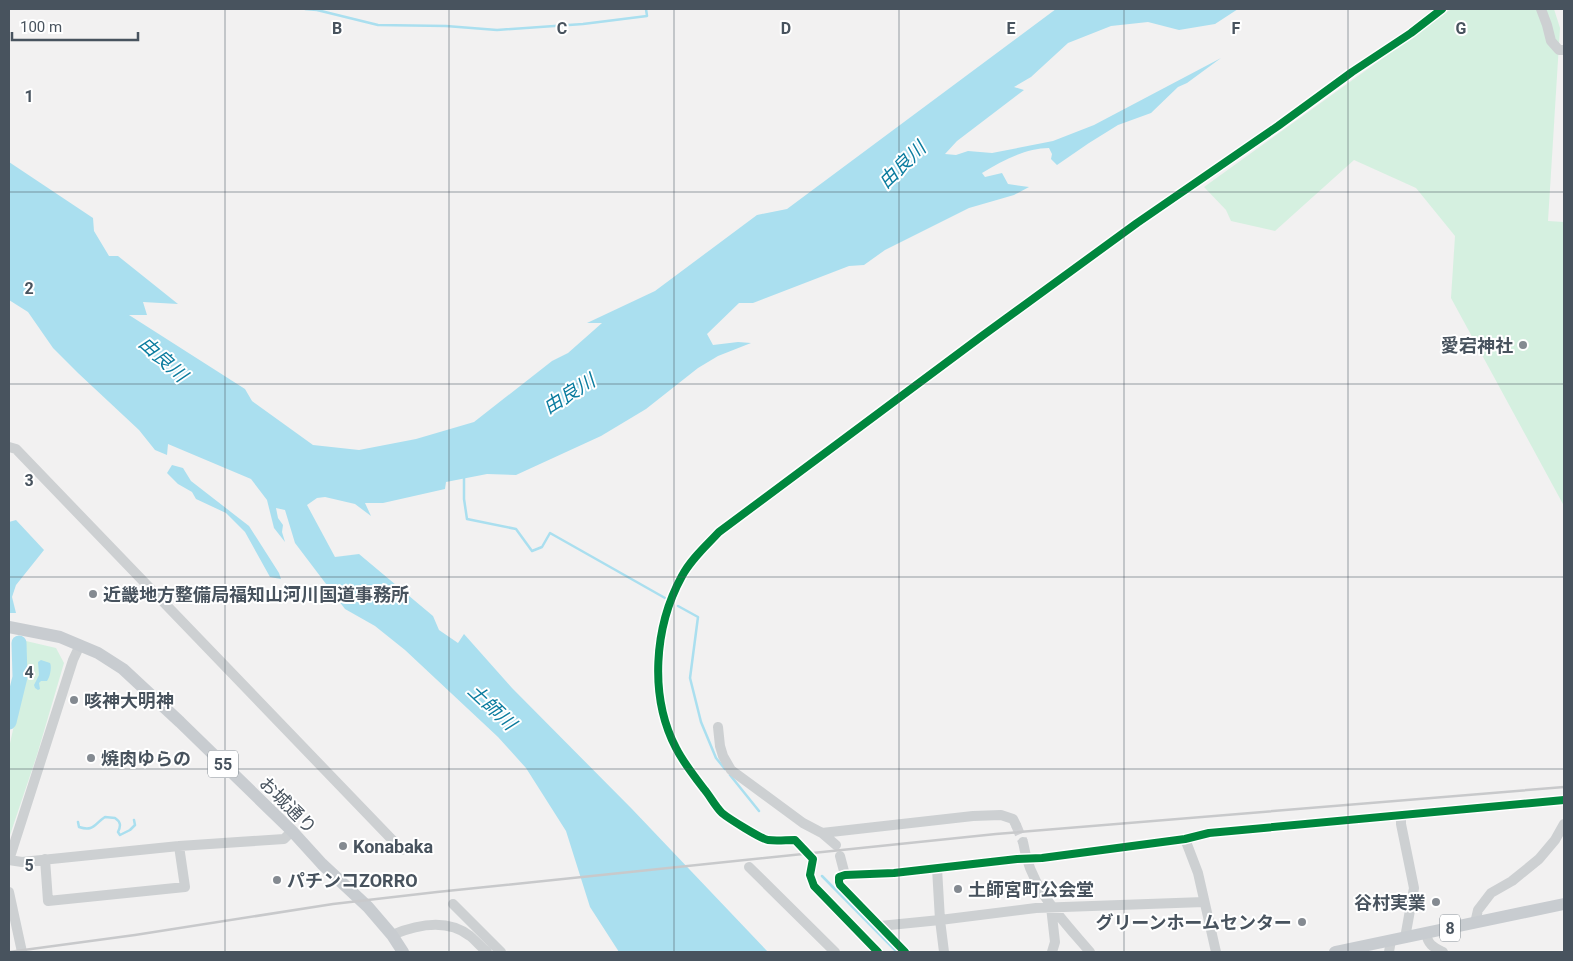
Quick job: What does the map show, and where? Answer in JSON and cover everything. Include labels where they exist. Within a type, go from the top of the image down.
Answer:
[{"type":"main road","name":"お城通り","points":[[9,627],[60,637],[98,653],[123,669],[180,722],[292,831],[322,864],[368,907],[392,935],[403,952]]},
{"type":"main road","name":"8","points":[[1335,952],[1390,946],[1405,938],[1564,904]]},
{"type":"street","points":[[794,840],[767,840],[722,813],[695,778],[676,748],[664,716],[659,687],[659,657],[663,628],[669,607],[682,576],[698,554],[718,532],[982,336],[1137,223],[1278,126],[1352,72],[1411,33],[1442,9]]},
{"type":"street","points":[[1541,9],[1550,41],[1559,50],[1564,50]]},
{"type":"street","points":[[9,447],[16,449],[27,460],[402,850]]},
{"type":"street","points":[[80,645],[73,660],[9,860],[22,862],[179,846],[284,840],[292,831]]},
{"type":"street","points":[[718,727],[723,756],[732,770],[802,823],[822,833],[836,845]]},
{"type":"street","points":[[905,952],[840,885],[839,877],[1042,858],[1185,839],[1209,833],[1564,800]]},
{"type":"street","points":[[822,833],[973,816],[1001,815],[1013,819],[1016,825]]},
{"type":"street","points":[[1401,815],[1401,824],[1414,888],[1405,938]]},
{"type":"street","points":[[1475,923],[1478,910],[1492,893],[1512,881],[1560,841],[1564,824]]},
{"type":"street","points":[[1185,839],[1198,873],[1216,952]]},
{"type":"street","points":[[1023,842],[1026,858],[1038,886],[1051,907],[1090,952]]},
{"type":"street","points":[[45,859],[48,901],[185,887],[179,846]]},
{"type":"street","points":[[840,856],[845,875]]},
{"type":"street","points":[[813,859],[810,875],[814,886],[878,952]]},
{"type":"street","points":[[749,867],[835,952]]},
{"type":"street","points":[[937,868],[944,952]]},
{"type":"street","points":[[9,894],[22,952]]},
{"type":"street","points":[[880,926],[1051,907],[1204,902]]},
{"type":"street","points":[[453,904],[501,952]]},
{"type":"street","points":[[1051,907],[1055,942],[1052,952]]},
{"type":"street","points":[[392,935],[421,925],[440,924],[469,935],[487,952]]},
{"type":"street","points":[[1426,933],[1428,941],[1433,947],[1443,952]]},
{"type":"green space","points":[[1451,9],[1554,9],[1560,28],[1548,221],[1564,222],[1564,506],[1451,298],[1455,236],[1416,188],[1354,160],[1275,231],[1231,221],[1226,210],[1204,187]]},
{"type":"green space","points":[[26,641],[56,648],[64,663],[37,755],[9,838],[9,748],[26,670]]},
{"type":"water","points":[[1056,9],[1238,9],[1215,24],[1179,30],[1148,22],[1111,26],[1068,43],[1031,77],[1014,87],[1024,90],[957,141],[945,154],[956,155],[968,151],[992,153],[1053,141],[1094,125],[1221,58],[1187,83],[1178,87],[1151,113],[1118,125],[1057,165],[1051,159],[1052,154],[1049,148],[1032,150],[1014,156],[982,173],[985,177],[1002,173],[1008,184],[1029,187],[1014,195],[969,208],[885,250],[864,265],[849,266],[753,303],[739,303],[707,334],[713,345],[738,342],[751,343],[718,356],[698,368],[646,409],[601,436],[516,475],[487,474],[446,482],[445,489],[383,503],[365,503],[371,516],[355,504],[325,497],[317,498],[307,505],[335,557],[359,554],[433,616],[439,630],[458,643],[464,634],[512,688],[632,809],[768,952],[619,952],[590,907],[566,831],[526,768],[498,737],[405,650],[375,626],[345,609],[295,543],[285,510],[276,508],[278,518],[283,525],[282,532],[285,542],[274,528],[267,500],[251,479],[168,444],[167,455],[155,450],[139,430],[53,348],[28,312],[9,300],[9,162],[93,218],[94,231],[109,256],[118,256],[178,304],[143,302],[147,315],[129,315],[245,389],[252,401],[313,445],[359,450],[416,439],[474,422],[552,361],[568,353],[602,323],[587,323],[655,291],[757,215],[787,209]]},
{"type":"water","points":[[172,465],[183,468],[191,481],[249,526],[281,579],[270,577],[245,532],[226,513],[196,499],[192,492],[178,484],[167,473]]},
{"type":"water","points":[[16,520],[44,550],[16,585],[12,597],[16,613],[9,613],[9,522]]},
{"type":"water","points":[[41,660],[50,663],[51,669],[47,681],[39,683],[40,689],[38,690],[34,685],[39,675],[38,662]]},
{"type":"waterway","points":[[305,9],[317,10],[378,25],[446,26],[497,30],[583,24],[647,16],[646,9]]},
{"type":"waterway","points":[[464,477],[464,499],[467,519],[516,529],[532,551],[542,547],[550,533],[665,598]]},
{"type":"waterway","points":[[678,606],[698,617],[690,678],[701,722],[716,758],[725,769]]},
{"type":"waterway","points":[[9,722],[20,677],[19,643]]},
{"type":"waterway","points":[[730,775],[759,811]]},
{"type":"waterway","points":[[78,822],[79,827],[88,829],[105,817],[115,818],[120,824],[118,832],[120,835],[135,825],[134,820]]},
{"type":"waterway","points":[[822,876],[897,952]]},
{"type":"tunnel","points":[[1016,825],[1023,842]]},
{"type":"tunnel","points":[[795,840],[813,859]]},
{"type":"railway","points":[[9,952],[135,935],[333,904],[437,892],[996,834],[1564,787]]},
{"type":"cycle path","points":[[878,952],[814,886],[810,875],[813,859],[795,840],[764,839],[722,813],[689,769],[676,748],[667,728],[662,706],[658,662],[665,617],[682,576],[699,553],[719,532],[1137,223],[1278,126],[1352,72],[1411,33],[1442,9]]},
{"type":"cycle path","points":[[905,952],[840,885],[839,877],[1042,858],[1185,839],[1209,833],[1564,800]]},
{"type":"place","name":"愛宕神社","points":[[1523,345]]},
{"type":"place","name":"近畿地方整備局福知山河川国道事務所","points":[[93,594]]},
{"type":"place","name":"咳神大明神","points":[[74,700]]},
{"type":"place","name":"焼肉ゆらの","points":[[91,758]]},
{"type":"place","name":"Konabaka","points":[[343,846]]},
{"type":"place","name":"パチンコZORRO","points":[[277,880]]},
{"type":"place","name":"土師宮町公会堂","points":[[958,889]]},
{"type":"place","name":"谷村実業","points":[[1436,902]]},
{"type":"place","name":"グリーンホームセンター","points":[[1302,922]]},
{"type":"water label","name":"由良川","points":[[902,165]]},
{"type":"water label","name":"由良川","points":[[163,359]]},
{"type":"water label","name":"由良川","points":[[569,394]]},
{"type":"water label","name":"土師川","points":[[492,707]]}]
